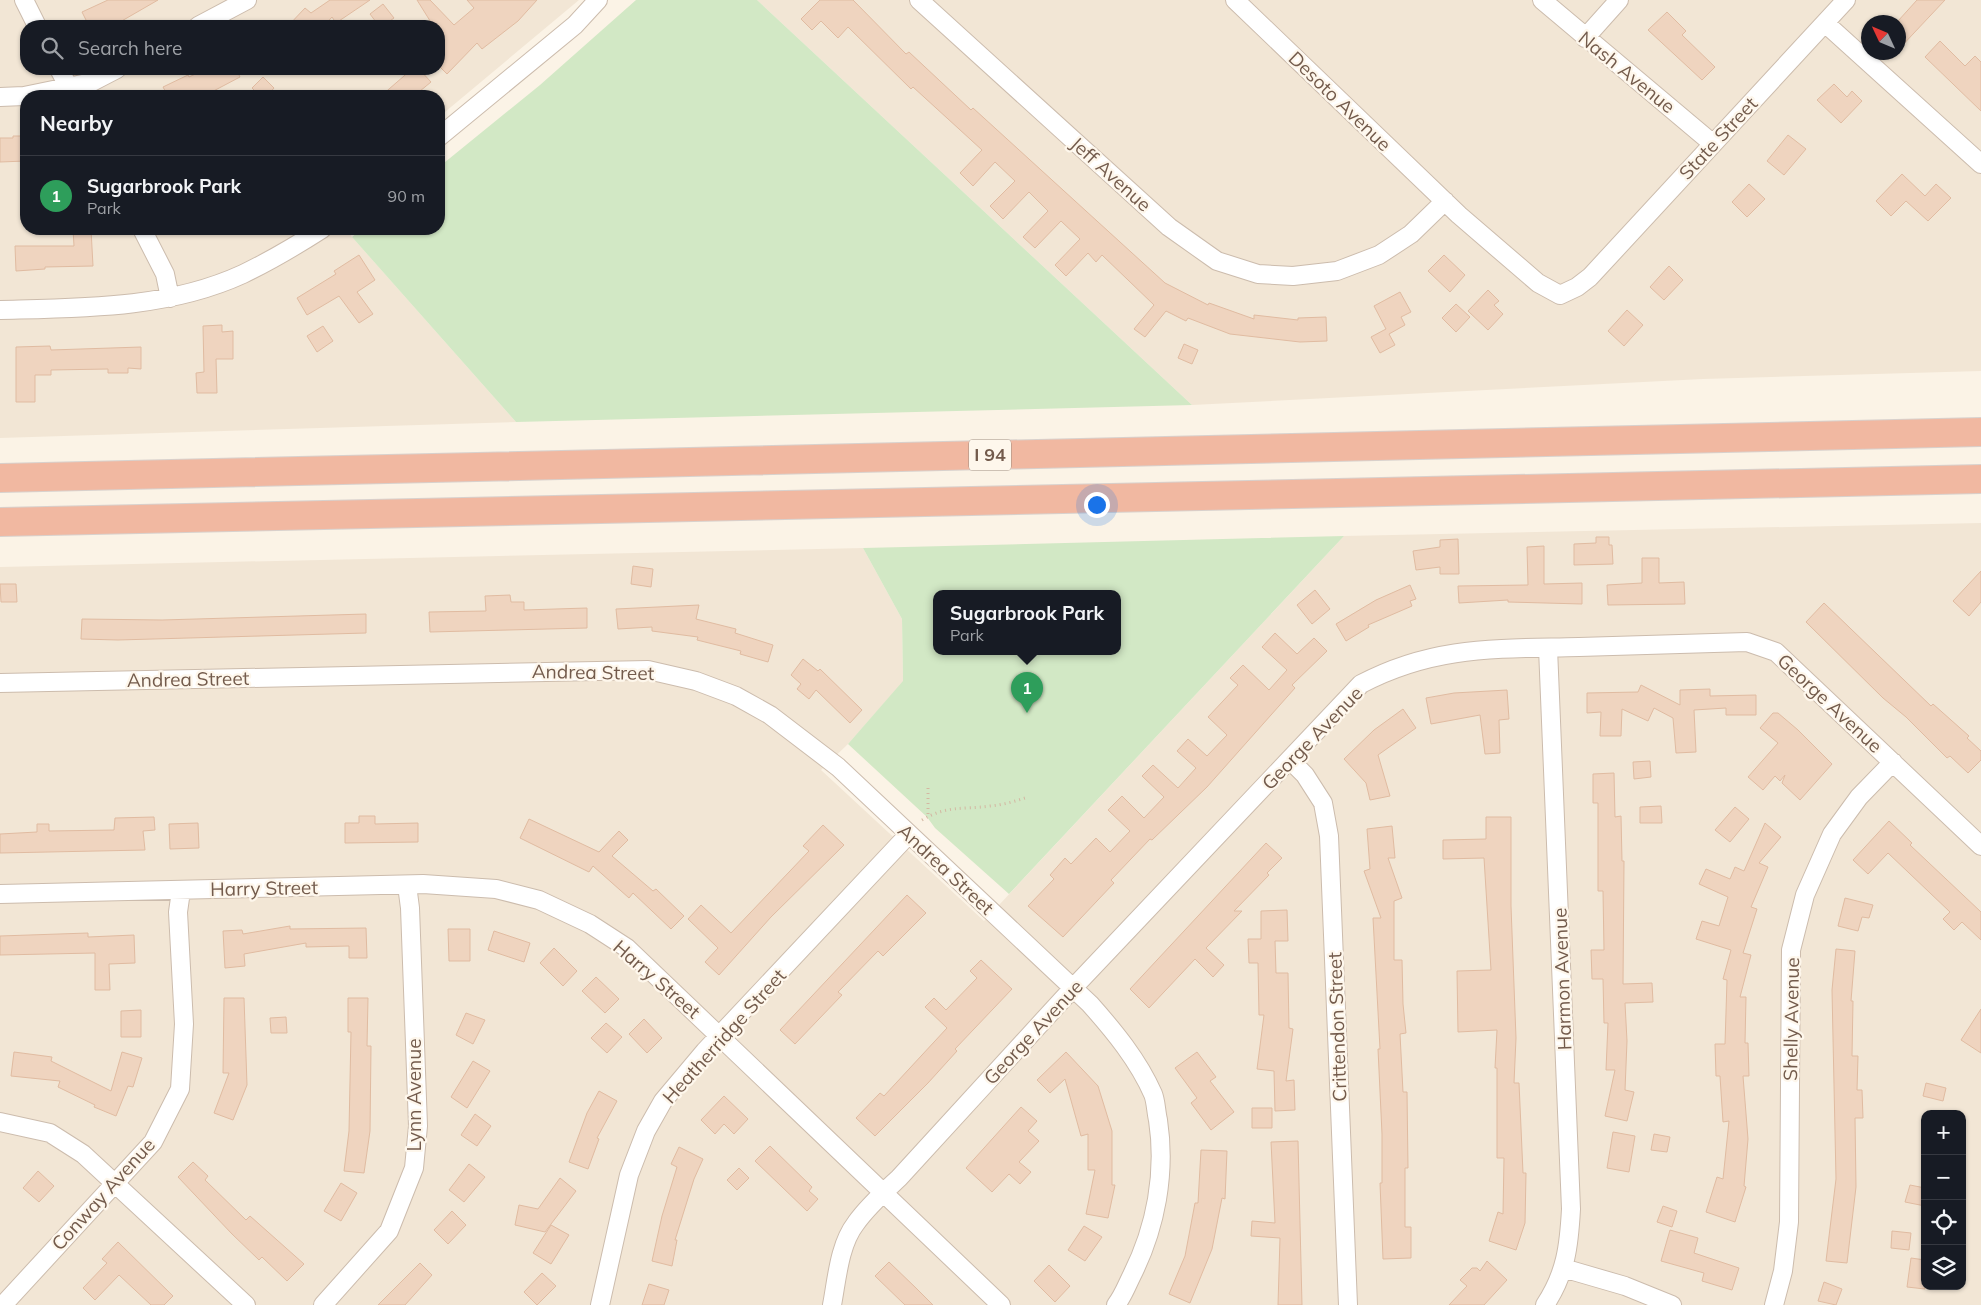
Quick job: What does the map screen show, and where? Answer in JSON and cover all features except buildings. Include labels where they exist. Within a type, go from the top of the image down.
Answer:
[{"type":"highway","name":"I 94","points":[[0,478],[1981,432]]},
{"type":"highway","points":[[0,522],[1981,479]]},
{"type":"street","points":[[24,0],[34,20]]},
{"type":"street","points":[[209,20],[246,0]]},
{"type":"street","points":[[445,132],[575,25],[598,0]]},
{"type":"street","name":"Jeff Avenue","points":[[919,0],[1168,226],[1217,261],[1258,274],[1293,276],[1337,271],[1380,255],[1411,234],[1445,201]]},
{"type":"street","name":"Desoto Avenue","points":[[1235,0],[1445,201],[1538,283],[1560,295],[1577,287],[1590,277]]},
{"type":"street","name":"Nash Avenue","points":[[1542,0],[1712,143]]},
{"type":"street","points":[[1585,38],[1619,0]]},
{"type":"street","name":"State Street","points":[[1590,277],[1846,0]]},
{"type":"street","points":[[1825,23],[1981,164]]},
{"type":"street","points":[[62,75],[70,90]]},
{"type":"street","points":[[73,90],[105,75]]},
{"type":"street","points":[[0,98],[20,96]]},
{"type":"street","points":[[145,235],[165,274],[170,298]]},
{"type":"street","points":[[0,310],[94,307],[170,298],[242,274],[311,235]]},
{"type":"street","name":"George Avenue","points":[[832,1305],[846,1243],[854,1224],[1073,988],[1361,684],[1390,669],[1423,658],[1478,650],[1747,642],[1776,652],[1981,846]]},
{"type":"street","name":"Harmon Avenue","points":[[1545,1305],[1556,1289],[1568,1251],[1571,1209],[1548,648]]},
{"type":"street","name":"Andrea Street","points":[[0,683],[648,670],[704,684],[736,696],[770,715],[838,767],[1073,988],[1116,1033],[1141,1073],[1154,1095],[1161,1138],[1161,1165],[1154,1221],[1142,1254],[1116,1305]]},
{"type":"street","name":"Crittendon Street","points":[[1290,760],[1305,775],[1324,804],[1329,836],[1348,1305]]},
{"type":"street","name":"Shelly Avenue","points":[[1774,1305],[1783,1272],[1790,1222],[1791,950],[1805,895],[1832,834],[1859,797],[1892,762]]},
{"type":"street","name":"Heatherridge Street","points":[[600,1305],[629,1175],[646,1131],[663,1101],[720,1036],[909,834]]},
{"type":"street","name":"Harry Street","points":[[0,894],[423,884],[496,889],[539,900],[590,924],[627,948],[1001,1305]]},
{"type":"street","name":"Lynn Avenue","points":[[323,1305],[389,1231],[414,1168],[418,1126],[410,908],[407,885]]},
{"type":"street","name":"Conway Avenue","points":[[3,1305],[153,1142],[180,1089],[184,1024],[178,912],[181,891]]},
{"type":"street","points":[[0,1122],[50,1133],[83,1154],[246,1305]]},
{"type":"street","points":[[1563,1268],[1625,1286],[1672,1305]]},
{"type":"path","points":[[928,788],[928,814]]},
{"type":"path","points":[[922,820],[928,814],[966,807],[989,807],[1028,797]]},
{"type":"shaded area","points":[[0,0],[579,0],[445,112],[445,90],[20,90],[20,235],[350,235],[516,422],[0,438]]},
{"type":"shaded area","points":[[757,0],[1981,0],[1981,371],[1703,379],[1192,405]]},
{"type":"shaded area","points":[[1981,523],[1981,1305],[0,1305],[0,567],[863,548],[902,619],[903,682],[848,744],[821,770],[984,921],[1344,536]]},
{"type":"green space","points":[[636,0],[757,0],[1192,405],[516,422],[352,237],[354,235],[445,235],[445,162],[540,85]]},
{"type":"green space","points":[[1344,536],[1009,894],[935,828],[927,817],[848,744],[903,681],[902,619],[863,548]]},
{"type":"place","name":"Sugarbrook Park","points":[[1027,713]]}]
